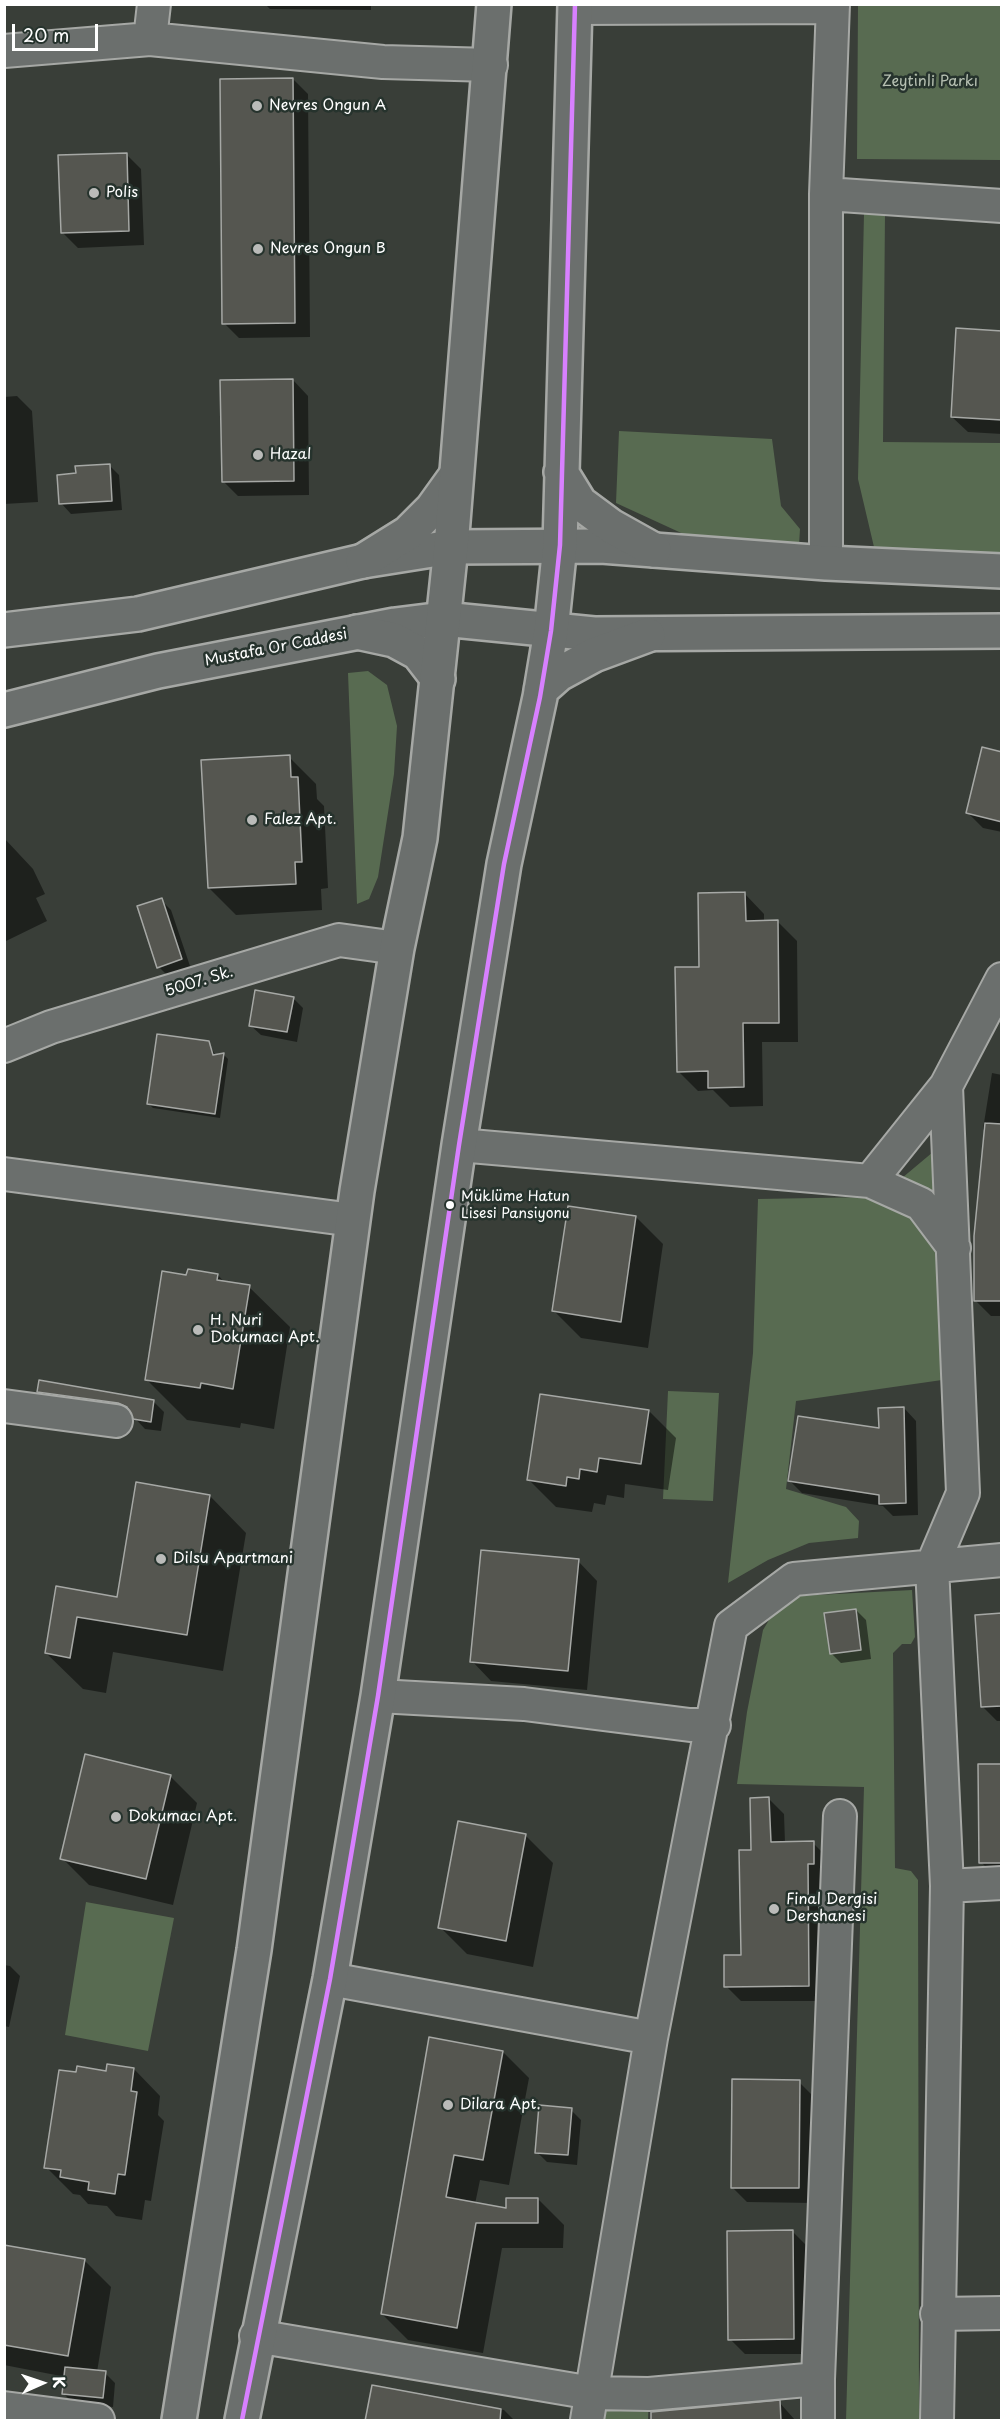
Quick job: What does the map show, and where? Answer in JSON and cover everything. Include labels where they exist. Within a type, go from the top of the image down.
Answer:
[{"type":"main road","points":[[179,2421],[254,1950],[353,1220],[397,948],[420,838],[451,547],[455,477],[491,65],[494,4]]},
{"type":"main road","points":[[242,2421],[256,2336],[330,1979],[378,1696],[459,1145],[504,864],[541,690],[551,631],[560,545],[575,6]]},
{"type":"main road","points":[[561,472],[580,503],[611,526],[654,550]]},
{"type":"main road","points":[[363,561],[408,533],[432,509],[455,477]]},
{"type":"main road","points":[[4,630],[138,614],[363,561],[451,547],[560,545],[826,563],[1002,571]]},
{"type":"main road","name":"Mustafa Or Caddesi","points":[[4,710],[158,671],[357,632],[442,620],[551,631],[648,635],[1002,631]]},
{"type":"main road","points":[[357,632],[394,640],[418,653],[438,679]]},
{"type":"main road","points":[[541,690],[560,674],[594,655],[648,635]]},
{"type":"street","points":[[150,39],[154,4]]},
{"type":"street","points":[[575,6],[833,6],[826,194],[826,563]]},
{"type":"street","points":[[4,51],[150,39],[383,62],[491,65]]},
{"type":"street","points":[[826,194],[1002,206]]},
{"type":"street","name":"5007. Sk.","points":[[4,1046],[51,1027],[339,940],[397,948]]},
{"type":"street","points":[[870,1182],[946,1086],[1002,979]]},
{"type":"street","points":[[937,2421],[937,2314],[947,1886],[932,1566],[963,1493],[946,1086]]},
{"type":"street","points":[[459,1145],[870,1182],[921,1204],[954,1248]]},
{"type":"street","points":[[4,1174],[353,1220]]},
{"type":"street","points":[[4,1406],[116,1421]]},
{"type":"street","points":[[590,2407],[651,2038],[714,1725],[731,1626],[794,1579],[1002,1560]]},
{"type":"street","points":[[378,1696],[524,1704],[690,1725],[714,1725]]},
{"type":"street","points":[[818,2421],[840,1815]]},
{"type":"street","points":[[947,1886],[1002,1883]]},
{"type":"street","points":[[330,1979],[651,2038]]},
{"type":"street","points":[[937,2314],[1002,2313]]},
{"type":"street","points":[[256,2336],[590,2407],[649,2407],[818,2379]]},
{"type":"street","points":[[4,2408],[99,2421]]},
{"type":"green space","name":"Zeytinli Parkı","points":[[858,5],[1001,5],[1001,160],[857,159]]},
{"type":"green space","points":[[885,213],[883,442],[1001,443],[1001,555],[874,547],[858,479],[864,214]]},
{"type":"green space","points":[[619,431],[772,439],[781,506],[800,529],[799,545],[690,537],[616,503]]},
{"type":"green space","points":[[368,671],[387,685],[397,726],[394,774],[378,877],[369,899],[357,904],[348,673]]},
{"type":"green space","points":[[933,1152],[938,1202],[902,1178]]},
{"type":"green space","points":[[872,1197],[911,1212],[945,1259],[942,1380],[796,1401],[786,1489],[846,1507],[859,1521],[858,1538],[809,1543],[768,1560],[728,1583],[753,1353],[758,1199]]},
{"type":"green space","points":[[668,1391],[719,1393],[713,1501],[663,1499]]},
{"type":"green space","points":[[912,1590],[915,1637],[911,1644],[902,1644],[893,1653],[895,1868],[911,1871],[918,1880],[919,2420],[846,2420],[864,1787],[737,1784],[747,1712],[763,1630],[775,1610],[798,1596]]},
{"type":"green space","points":[[86,1902],[174,1918],[148,2051],[65,2035]]},
{"type":"green space","points":[[592,2393],[649,2394],[648,2420],[587,2420]]},
{"type":"building","points":[[293,78],[295,323],[222,324],[220,79]]},
{"type":"building","name":"Polis","points":[[127,153],[129,231],[61,233],[58,155]]},
{"type":"building","points":[[956,328],[1002,331],[1002,420],[951,417]]},
{"type":"building","name":"Hazal","points":[[293,379],[294,481],[222,482],[220,380]]},
{"type":"building","points":[[110,464],[112,501],[59,504],[57,475],[76,473],[75,466]]},
{"type":"building","points":[[982,747],[1002,752],[1002,822],[966,813]]},
{"type":"building","name":"Falez Apt.","points":[[290,755],[291,777],[298,777],[302,862],[295,862],[296,884],[208,888],[201,760]]},
{"type":"building","points":[[745,892],[746,921],[778,920],[779,1023],[743,1023],[744,1087],[708,1088],[708,1071],[677,1072],[675,967],[699,967],[698,893]]},
{"type":"building","points":[[162,898],[182,959],[157,968],[137,906]]},
{"type":"building","points":[[255,990],[294,997],[287,1032],[249,1026]]},
{"type":"building","points":[[157,1034],[209,1041],[213,1055],[224,1053],[215,1114],[147,1104]]},
{"type":"building","points":[[985,1123],[1002,1124],[1002,1301],[974,1301],[974,1236]]},
{"type":"building","points":[[568,1206],[636,1216],[621,1322],[552,1311]]},
{"type":"building","name":"H. Nuri Dokumacı Apt.","points":[[188,1269],[218,1274],[217,1280],[250,1285],[233,1389],[201,1383],[200,1388],[145,1380],[162,1271],[186,1275]]},
{"type":"building","points":[[39,1380],[154,1400],[151,1422],[133,1419],[127,1407],[118,1403],[37,1392]]},
{"type":"building","points":[[540,1394],[649,1410],[641,1464],[599,1458],[597,1472],[580,1469],[579,1479],[567,1477],[566,1486],[527,1480]]},
{"type":"building","points":[[904,1407],[906,1503],[879,1504],[879,1495],[788,1481],[798,1416],[879,1428],[878,1408]]},
{"type":"building","name":"Dilsu Apartmani","points":[[136,1482],[210,1495],[187,1635],[77,1617],[70,1658],[45,1653],[56,1586],[117,1597]]},
{"type":"building","points":[[481,1550],[579,1559],[568,1671],[470,1662]]},
{"type":"building","points":[[856,1609],[861,1650],[830,1654],[824,1613]]},
{"type":"building","points":[[1002,1613],[1002,1706],[981,1707],[975,1615]]},
{"type":"building","name":"Dokumacı Apt.","points":[[85,1754],[171,1775],[146,1879],[60,1859]]},
{"type":"building","points":[[978,1764],[1002,1764],[1002,1863],[979,1863]]},
{"type":"building","name":"Final Dergisi Dershanesi","points":[[769,1797],[771,1842],[814,1841],[814,1864],[808,1864],[809,1986],[724,1987],[724,1955],[741,1955],[739,1850],[751,1850],[750,1798]]},
{"type":"building","points":[[458,1821],[526,1834],[506,1941],[438,1928]]},
{"type":"building","points":[[429,2037],[503,2051],[483,2160],[454,2155],[446,2197],[506,2208],[506,2198],[538,2198],[538,2223],[476,2223],[457,2328],[381,2314]]},
{"type":"building","points":[[107,2064],[134,2068],[131,2091],[137,2092],[125,2175],[118,2174],[115,2194],[88,2190],[89,2182],[60,2177],[61,2170],[44,2168],[59,2070],[76,2072],[77,2066],[106,2071]]},
{"type":"building","points":[[732,2079],[800,2080],[799,2188],[731,2188]]},
{"type":"building","points":[[539,2105],[572,2108],[568,2155],[535,2153]]},
{"type":"building","points":[[793,2230],[794,2339],[728,2340],[727,2231]]},
{"type":"building","points":[[4,2245],[85,2259],[68,2356],[4,2345]]},
{"type":"building","points":[[65,2367],[106,2371],[103,2398],[62,2394]]},
{"type":"building","points":[[372,2385],[501,2409],[500,2421],[365,2421]]},
{"type":"building","points":[[780,2400],[781,2421],[651,2421],[651,2412]]},
{"type":"transit line","points":[[242,2420],[330,1979],[378,1696],[459,1145],[504,864],[540,697],[551,631],[560,545],[575,4]]},
{"type":"place","name":"Nevres Ongun A","points":[[257,106]]},
{"type":"place","name":"Polis","points":[[94,193]]},
{"type":"place","name":"Nevres Ongun B","points":[[258,249]]},
{"type":"place","name":"Hazal","points":[[258,455]]},
{"type":"place","name":"Falez Apt.","points":[[252,820]]},
{"type":"place","name":"Müklüme Hatun Lisesi Pansiyonu","points":[[450,1205]]},
{"type":"place","name":"H. Nuri Dokumacı Apt.","points":[[198,1330]]},
{"type":"place","name":"Dilsu Apartmani","points":[[161,1559]]},
{"type":"place","name":"Dokumacı Apt.","points":[[116,1817]]},
{"type":"place","name":"Final Dergisi Dershanesi","points":[[774,1909]]},
{"type":"place","name":"Dilara Apt.","points":[[448,2105]]}]
